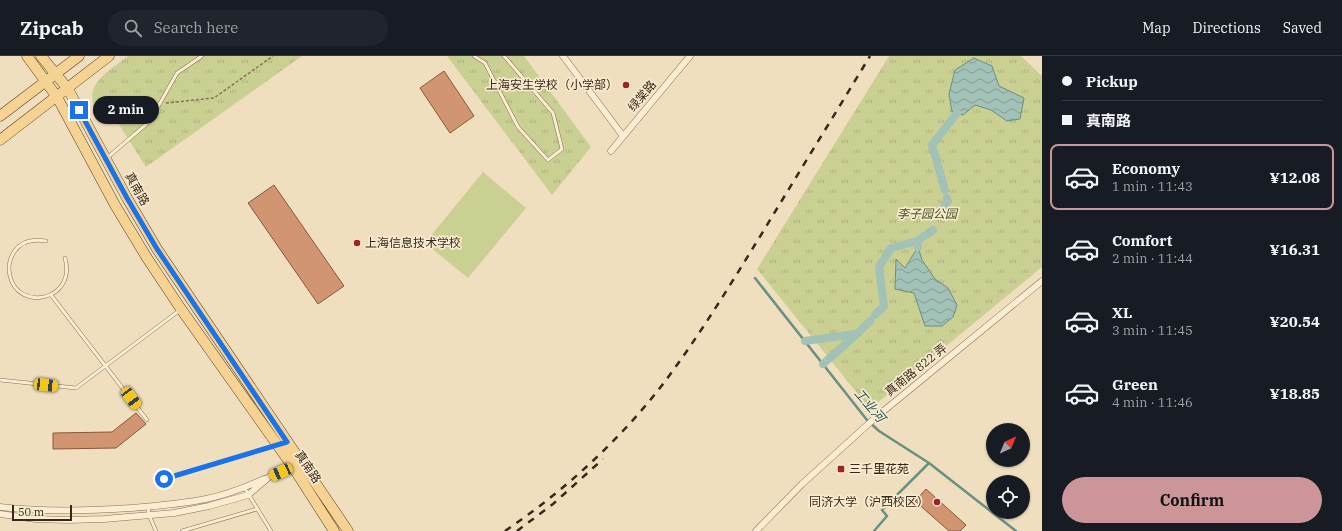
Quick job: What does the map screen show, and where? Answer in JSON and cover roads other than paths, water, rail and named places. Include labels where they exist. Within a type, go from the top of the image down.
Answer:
[{"type":"main road","name":"真南路","points":[[27,56],[57,97],[116,205],[147,258],[181,309],[348,531]]},
{"type":"main road","name":"真南路","points":[[42,56],[68,89],[157,249],[282,444]]},
{"type":"main road","points":[[0,116],[79,56]]},
{"type":"main road","points":[[0,140],[109,56]]},
{"type":"main road","name":"真南路","points":[[297,464],[334,531]]},
{"type":"street","points":[[563,56],[623,136]]},
{"type":"street","name":"绿棠路","points":[[611,151],[690,56]]},
{"type":"street","name":"真南路 822 弄","points":[[756,531],[802,484],[863,428],[1042,281]]},
{"type":"street","points":[[0,507],[36,511],[70,512],[175,505],[208,498],[244,487],[269,477]]},
{"type":"street","points":[[0,514],[35,519],[68,520],[104,519],[174,513],[209,506],[248,495],[269,477]]},
{"type":"lane","points":[[106,159],[150,120],[177,73],[202,56]]},
{"type":"lane","points":[[474,56],[485,63],[518,127],[548,160],[562,148],[553,113],[504,56]]},
{"type":"lane","points":[[46,241],[38,239],[30,240],[19,246],[12,256],[9,263],[9,271],[11,279],[20,292],[36,298],[52,295],[57,291],[65,279],[67,272],[65,258]]},
{"type":"lane","points":[[52,295],[147,420]]},
{"type":"lane","points":[[0,380],[76,388],[181,309]]},
{"type":"lane","points":[[164,479],[282,444]]},
{"type":"lane","points":[[269,477],[297,464]]},
{"type":"lane","points":[[244,487],[271,531]]},
{"type":"lane","points":[[148,507],[149,515],[156,531]]},
{"type":"lane","points":[[182,531],[257,509]]},
{"type":"water","points":[[974,58],[992,66],[999,86],[1024,98],[1020,119],[1007,121],[991,110],[975,105],[963,115],[952,112],[949,94],[955,70]]},
{"type":"water","points":[[918,247],[922,260],[935,279],[948,288],[957,305],[953,317],[942,326],[925,326],[914,293],[895,289],[896,259],[905,268]]},
{"type":"waterway","points":[[945,190],[932,145],[957,113]]},
{"type":"waterway","points":[[940,214],[948,201],[947,198]]},
{"type":"waterway","points":[[917,241],[933,230]]},
{"type":"waterway","points":[[875,315],[884,306],[879,267],[891,248],[917,241],[918,247]]},
{"type":"waterway","name":"工业河","points":[[755,278],[867,420],[879,431],[929,463],[1016,531]]},
{"type":"waterway","points":[[823,364],[870,321]]},
{"type":"waterway","points":[[805,341],[856,334]]},
{"type":"waterway","points":[[874,531],[887,516],[882,510],[929,463]]},
{"type":"railway","points":[[505,531],[527,516],[590,464],[628,425],[663,384],[690,347],[728,289],[870,56]]},
{"type":"railway","points":[[517,531],[553,504],[603,459]]},
{"type":"place","name":"上海安生学校（小学部）","points":[[626,85]]},
{"type":"place","name":"上海信息技术学校","points":[[357,243]]},
{"type":"place","name":"三千里花苑","points":[[841,469]]},
{"type":"place","name":"同济大学（沪西校区）","points":[[937,502]]},
{"type":"park label","name":"李子园公园","points":[[927,214]]}]
